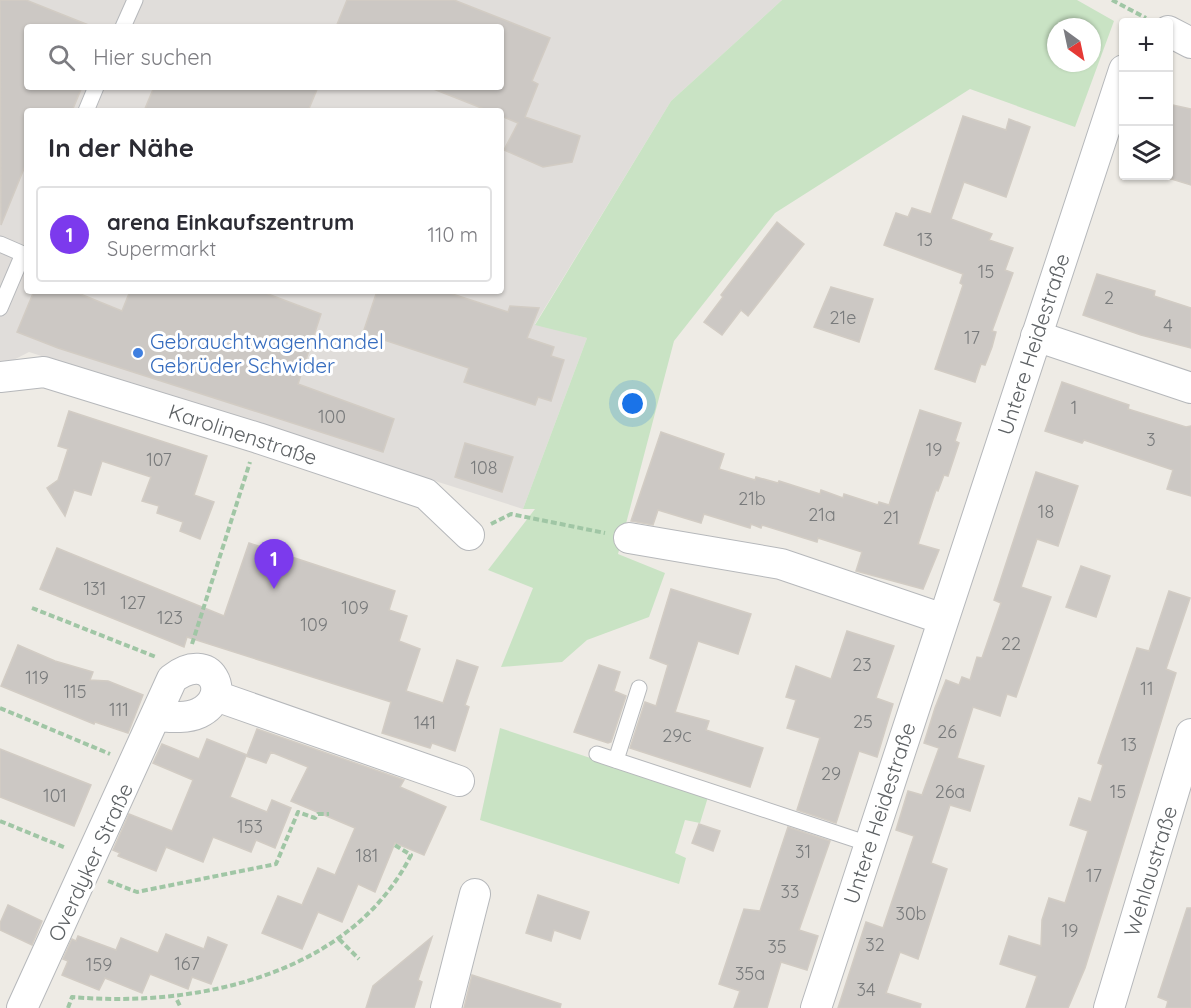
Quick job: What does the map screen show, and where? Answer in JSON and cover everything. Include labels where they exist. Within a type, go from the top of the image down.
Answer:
[{"type":"street","points":[[1173,34],[1191,43]]},
{"type":"street","name":"Untere Heidestraße","points":[[816,1008],[1123,72]]},
{"type":"street","points":[[1036,336],[1191,388]]},
{"type":"street","name":"Karolinenstraße","points":[[0,377],[44,372],[258,438],[426,494],[469,535]]},
{"type":"street","points":[[629,537],[781,564],[943,619]]},
{"type":"street","points":[[156,716],[182,717],[200,713],[216,696],[217,685],[208,672],[196,667],[184,669]]},
{"type":"street","name":"Overdyker Straße","points":[[22,1008],[172,679],[184,669]]},
{"type":"street","points":[[216,696],[459,781]]},
{"type":"street","name":"Wehlaustraße","points":[[1109,1008],[1191,734]]},
{"type":"street","points":[[446,1008],[475,894]]},
{"type":"lane","points":[[124,24],[135,0]]},
{"type":"lane","points":[[87,108],[95,90]]},
{"type":"lane","points":[[0,244],[24,250]]},
{"type":"lane","points":[[0,309],[24,255]]},
{"type":"lane","points":[[616,760],[639,688]]},
{"type":"lane","points":[[597,754],[869,844]]},
{"type":"path","points":[[1112,0],[1146,18]]},
{"type":"path","points":[[32,608],[184,669],[258,438]]},
{"type":"path","points":[[469,535],[511,514],[629,537]]},
{"type":"path","points":[[0,708],[135,764]]},
{"type":"path","points":[[0,821],[137,892],[276,864],[298,813],[315,818],[318,814],[329,814]]},
{"type":"path","points":[[68,1008],[72,997],[120,1003],[177,1000],[231,990],[268,978],[339,939],[365,916],[398,880],[411,855],[393,844]]},
{"type":"path","points":[[339,939],[359,959]]},
{"type":"path","points":[[177,1000],[181,1008]]},
{"type":"shaded area","points":[[0,0],[782,0],[671,101],[535,324],[587,338],[523,509],[29,352],[0,367]]},
{"type":"green space","points":[[782,0],[1077,0],[1114,21],[1101,56],[1101,18],[1047,18],[1047,72],[1095,72],[1075,127],[970,89],[775,213],[674,341],[618,554],[665,573],[649,617],[587,640],[562,662],[501,667],[533,588],[488,570],[535,509],[523,509],[587,338],[535,325],[671,101]]},
{"type":"green space","points":[[500,728],[708,797],[700,823],[685,820],[675,853],[686,858],[679,884],[480,820]]},
{"type":"building","points":[[0,0],[26,0],[86,24],[24,24],[24,90],[81,90],[73,108],[24,108],[24,168],[1,225]]},
{"type":"building","points":[[347,0],[454,0],[550,38],[532,81],[538,84],[525,117],[580,136],[572,162],[543,167],[504,150],[518,123],[504,117],[504,108],[481,108],[436,90],[504,90],[504,24],[337,24]]},
{"type":"building","points":[[153,90],[317,90],[309,108],[145,108]]},
{"type":"building","points":[[1173,105],[1191,109],[1191,185],[1173,180]]},
{"type":"building","points":[[963,116],[1006,130],[1009,119],[1030,127],[1006,197],[964,182],[951,219],[992,234],[989,240],[1013,248],[1005,270],[1013,273],[992,331],[996,332],[992,347],[985,365],[981,364],[975,382],[935,369],[963,285],[960,283],[963,274],[884,245],[896,213],[908,217],[912,208],[931,214]]},
{"type":"building","points":[[777,222],[804,244],[748,316],[741,310],[722,335],[704,322],[723,297],[721,295]]},
{"type":"building","points":[[1097,274],[1155,291],[1154,296],[1191,308],[1191,348],[1141,335],[1083,315]]},
{"type":"building","points":[[831,287],[873,299],[859,342],[814,327]]},
{"type":"building","points":[[33,294],[80,294],[122,311],[129,294],[268,294],[321,314],[298,384],[394,419],[383,452],[58,348],[17,332]]},
{"type":"building","points":[[376,294],[452,294],[508,312],[510,306],[539,308],[527,338],[554,347],[551,356],[564,360],[551,401],[538,397],[535,405],[464,382],[469,368],[363,333]]},
{"type":"building","points":[[1062,382],[1129,405],[1128,409],[1186,427],[1191,426],[1191,496],[1167,489],[1173,470],[1084,440],[1082,443],[1045,431]]},
{"type":"building","points":[[920,410],[961,423],[955,441],[959,443],[948,476],[944,475],[938,491],[936,490],[918,544],[939,550],[923,589],[856,571],[862,552],[818,538],[817,542],[762,525],[761,528],[751,524],[750,528],[704,514],[701,523],[658,510],[653,525],[631,521],[661,432],[724,454],[719,469],[755,480],[756,477],[778,483],[779,481],[820,494],[821,490],[843,498],[844,494],[878,505],[879,502],[889,505]]},
{"type":"building","points":[[69,411],[207,456],[194,495],[214,502],[200,539],[180,531],[183,522],[157,513],[159,506],[142,501],[151,477],[102,461],[91,495],[74,490],[65,516],[47,488],[58,480],[68,449],[58,446]]},
{"type":"building","points":[[465,443],[513,457],[502,492],[455,477]]},
{"type":"building","points":[[1036,472],[1078,486],[1058,546],[1037,539],[1021,587],[1051,597],[1016,697],[1007,694],[1000,716],[973,707],[957,758],[984,766],[970,811],[950,805],[931,863],[947,869],[918,959],[900,952],[886,993],[921,1004],[920,1008],[838,1008],[866,922],[883,928],[914,836],[896,830],[908,791],[922,795],[939,748],[924,743],[935,708],[946,680],[959,685],[962,677],[970,680],[977,657],[982,658],[1001,603],[994,600]]},
{"type":"building","points":[[249,543],[395,591],[389,610],[407,616],[399,641],[420,649],[406,691],[443,703],[457,660],[478,667],[465,705],[469,707],[455,751],[432,743],[430,748],[382,733],[391,702],[187,637],[184,647],[40,589],[57,548],[224,616]]},
{"type":"building","points":[[1081,566],[1110,576],[1096,617],[1066,607]]},
{"type":"building","points":[[671,589],[751,614],[738,654],[698,641],[675,712],[709,721],[706,730],[763,748],[750,787],[630,748],[645,702],[656,706],[668,665],[650,658]]},
{"type":"building","points":[[1169,591],[1190,598],[1166,669],[1176,673],[1085,968],[1068,1008],[1026,1008],[1037,976],[1000,964],[1009,936],[1041,946],[1042,920],[1049,898],[1065,903],[1088,831],[1070,825],[1079,798],[1091,802],[1103,765],[1098,763],[1137,648],[1149,651]]},
{"type":"building","points":[[847,631],[894,646],[876,698],[893,704],[877,757],[859,751],[836,823],[797,810],[820,738],[787,728],[796,700],[786,697],[796,666],[831,679]]},
{"type":"building","points":[[18,645],[55,661],[93,672],[90,680],[108,681],[143,695],[128,733],[95,722],[94,724],[1,686]]},
{"type":"building","points":[[599,665],[620,672],[614,691],[626,696],[611,742],[608,743],[574,732]]},
{"type":"building","points":[[257,729],[404,780],[400,787],[446,807],[424,855],[395,843],[375,892],[358,884],[342,922],[318,912],[302,949],[262,933],[278,896],[302,905],[318,868],[335,875],[355,828],[291,801],[308,767],[271,752],[266,763],[246,756],[230,797],[267,812],[272,800],[291,808],[275,848],[256,840],[251,852],[213,837],[203,862],[166,847],[156,871],[118,856],[120,853],[113,850],[129,814],[172,831],[193,780],[153,763],[162,744],[199,759],[207,739],[247,755]]},
{"type":"building","points":[[0,749],[91,785],[74,826],[0,797]]},
{"type":"building","points":[[699,824],[720,831],[713,851],[692,843]]},
{"type":"building","points":[[788,827],[830,841],[799,930],[818,936],[807,970],[781,962],[767,1008],[734,1008],[740,991],[719,984],[744,909],[760,911]]},
{"type":"building","points":[[538,895],[589,912],[580,939],[554,930],[551,941],[526,933]]},
{"type":"building","points":[[8,905],[42,921],[32,945],[0,930],[0,923]]},
{"type":"building","points":[[1187,908],[1191,908],[1191,1008],[1166,1008],[1168,1001],[1158,997]]},
{"type":"building","points":[[166,934],[204,949],[208,937],[227,945],[211,984],[192,977],[188,989],[150,974],[142,993],[105,978],[99,990],[62,975],[68,961],[63,959],[72,939],[76,941],[78,936],[116,950],[121,938],[158,953]]},
{"type":"building","points":[[432,937],[418,980],[422,982],[414,1008],[366,1008],[373,986]]},
{"type":"building","points":[[472,975],[561,1004],[560,1008],[464,1008]]},
{"type":"place","name":"Gebrauchtwagenhandel Gebrüder Schwider","points":[[138,353]]},
{"type":"place","name":"arena Einkaufszentrum","points":[[274,589]]}]
